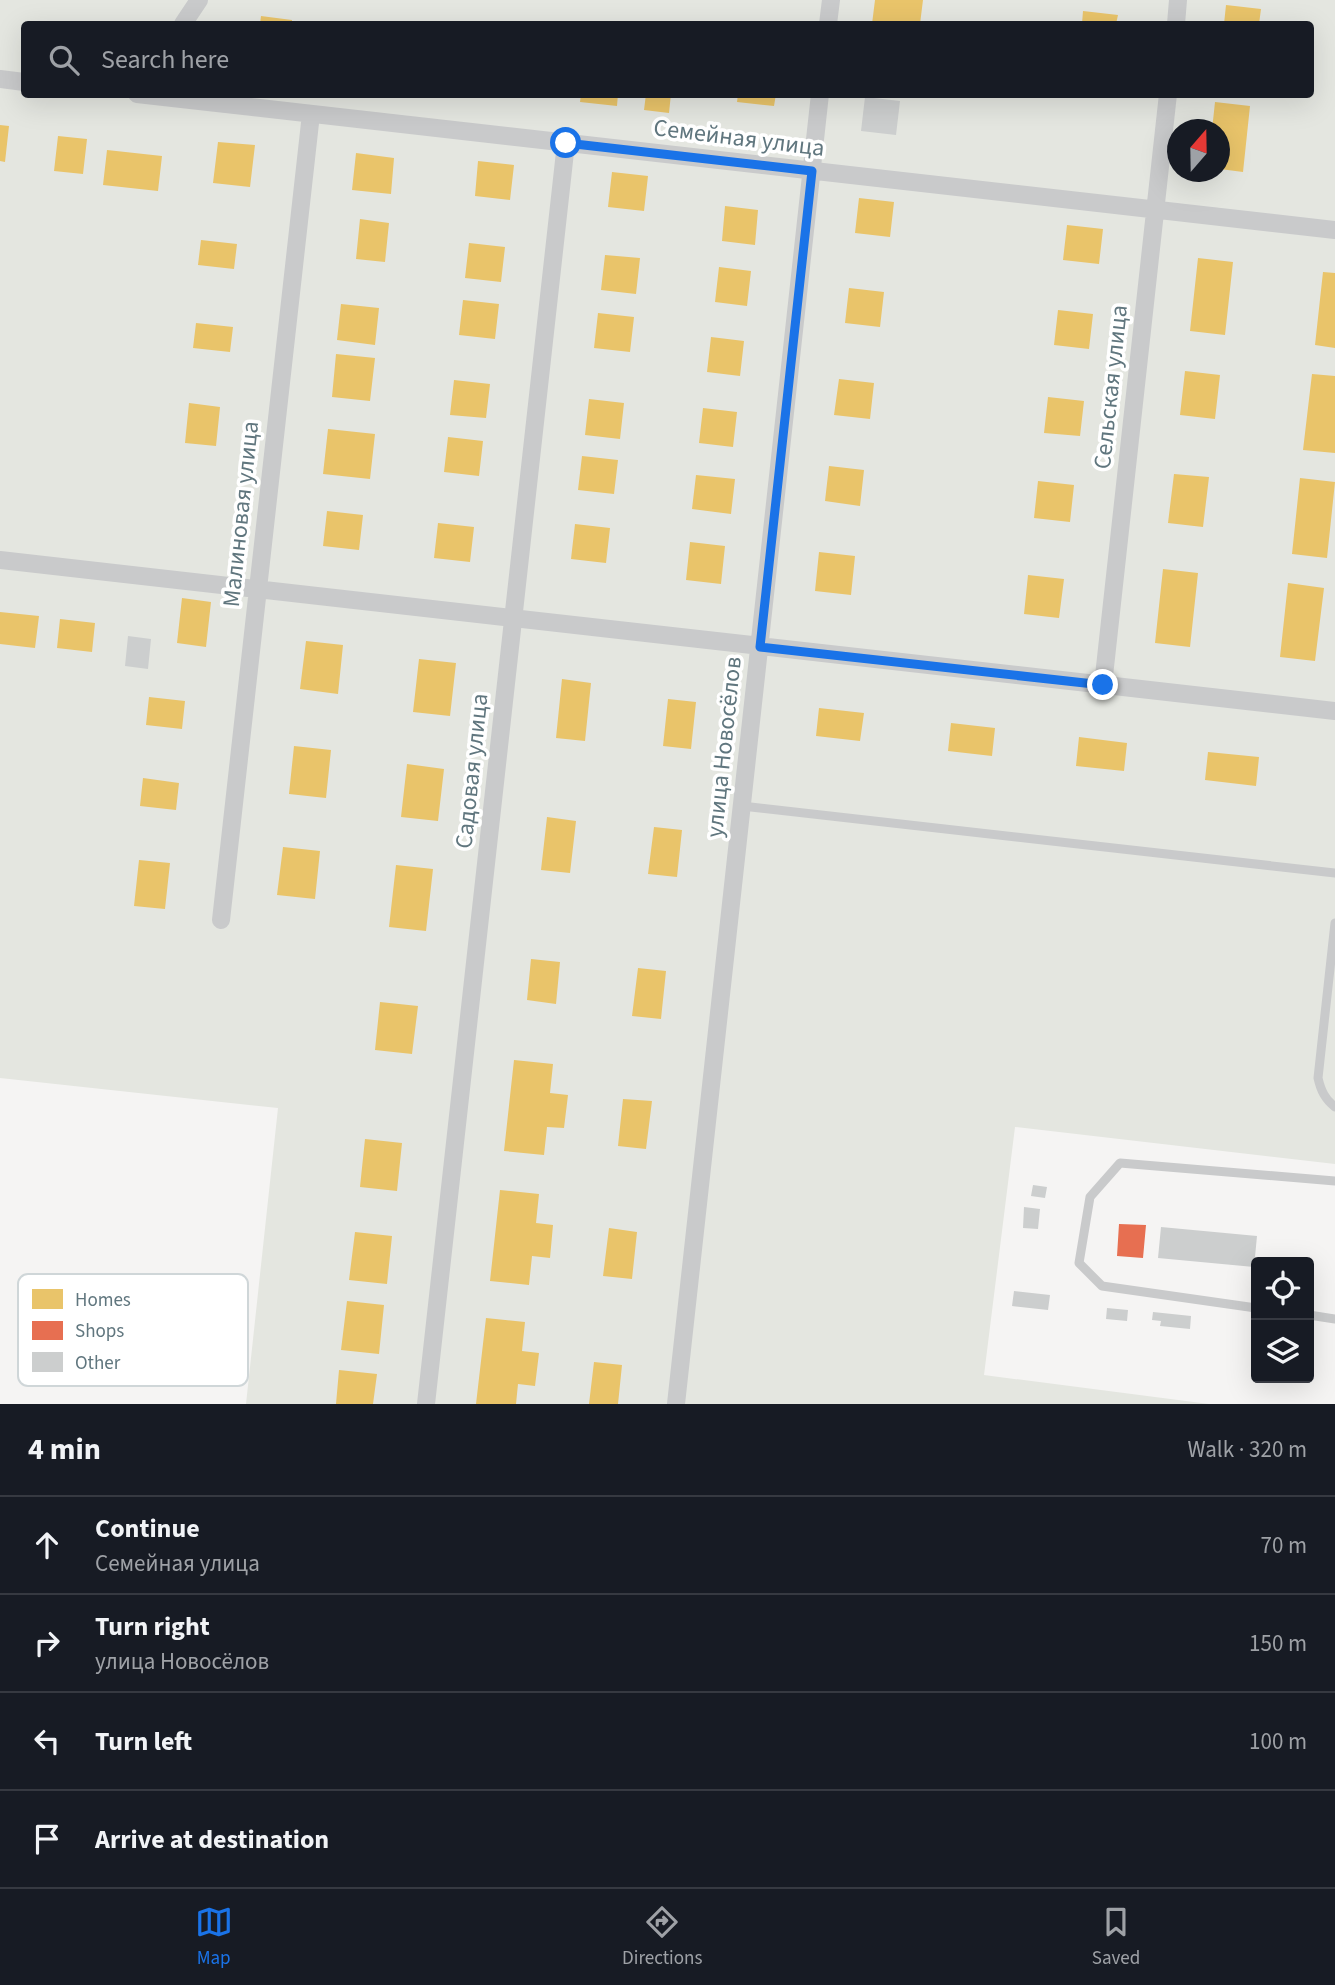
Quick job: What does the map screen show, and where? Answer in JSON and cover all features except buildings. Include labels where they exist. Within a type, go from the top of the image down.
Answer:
[{"type":"street","points":[[185,21],[199,0]]},
{"type":"street","points":[[828,21],[831,0]]},
{"type":"street","points":[[1176,21],[1178,0]]},
{"type":"street","points":[[0,79],[21,82]]},
{"type":"street","name":"Семейная улица","points":[[165,98],[1335,230]]},
{"type":"street","name":"улица Новосёлов","points":[[676,1404],[820,98]]},
{"type":"street","name":"Сельская улица","points":[[1103,685],[1168,98]]},
{"type":"street","name":"Малиновая улица","points":[[221,920],[311,114]]},
{"type":"street","name":"Садовая улица","points":[[426,1404],[566,143]]},
{"type":"street","points":[[0,560],[1335,711]]},
{"type":"lane","points":[[742,806],[1335,873]]},
{"type":"lane","points":[[1335,923],[1318,1079],[1326,1100],[1335,1107]]},
{"type":"lane","points":[[1251,1307],[1102,1286],[1079,1263],[1090,1197],[1120,1163],[1335,1181]]},
{"type":"lane","points":[[1314,1316],[1335,1319]]},
{"type":"shaded area","points":[[0,0],[1335,0],[1335,1164],[1015,1127],[984,1375],[1209,1404],[246,1404],[278,1108],[0,1078]]},
{"type":"route","points":[[566,143],[812,171],[760,647],[1103,685]]}]
